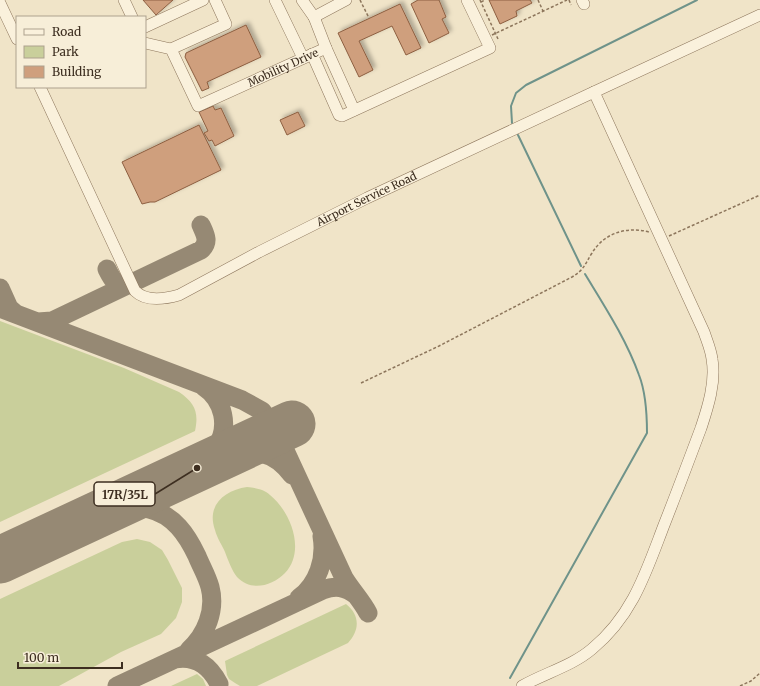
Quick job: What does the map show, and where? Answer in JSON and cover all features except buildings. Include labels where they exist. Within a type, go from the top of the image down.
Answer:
[{"type":"lane","points":[[124,0],[129,16]]},
{"type":"lane","points":[[146,27],[204,0]]},
{"type":"lane","points":[[148,45],[171,49],[226,24],[215,0]]},
{"type":"lane","points":[[275,0],[339,116],[342,116],[490,48],[467,0]]},
{"type":"lane","name":"Mobility Drive","points":[[171,49],[198,106],[326,48],[314,17],[302,0]]},
{"type":"lane","points":[[314,17],[346,0]]},
{"type":"lane","points":[[0,3],[16,37]]},
{"type":"lane","name":"Airport Service Road","points":[[40,88],[135,290],[139,294],[157,299],[168,298],[179,294],[367,198],[760,15]]},
{"type":"lane","points":[[326,48],[354,110]]},
{"type":"lane","points":[[522,686],[567,665],[592,650],[614,627],[630,606],[643,580],[701,428],[709,403],[712,387],[712,360],[704,332],[594,92]]},
{"type":"path","points":[[360,0],[369,18]]},
{"type":"path","points":[[485,0],[480,1],[498,39]]},
{"type":"path","points":[[538,0],[543,11]]},
{"type":"path","points":[[490,36],[568,0],[571,5]]},
{"type":"path","points":[[361,383],[439,346],[572,277],[582,271],[599,244],[608,236],[620,231],[632,230],[653,233],[662,239],[760,195]]},
{"type":"path","points":[[740,686],[751,681],[760,673]]},
{"type":"green space","points":[[0,321],[124,368],[179,392],[189,400],[194,408],[196,413],[195,431],[0,522]]},
{"type":"green space","points":[[247,487],[265,491],[278,502],[290,521],[295,543],[291,564],[285,573],[280,578],[261,586],[249,585],[237,577],[217,536],[213,521],[215,506],[219,500],[231,491]]},
{"type":"green space","points":[[137,539],[150,542],[162,550],[182,588],[182,602],[176,618],[161,634],[121,652],[59,686],[0,686],[0,599],[122,542]]},
{"type":"green space","points":[[346,604],[354,613],[357,623],[355,633],[348,643],[257,686],[240,686],[229,679],[225,661]]},
{"type":"green space","points":[[197,674],[203,679],[206,686],[171,686]]},
{"type":"waterway","points":[[512,123],[511,106],[516,93],[526,85],[697,0]]},
{"type":"waterway","points":[[518,135],[581,266]]},
{"type":"waterway","points":[[510,678],[647,433],[646,404],[643,389],[634,362],[621,336],[585,274]]},
{"type":"taxiway","points":[[38,322],[52,321],[201,250],[206,241],[201,225]]},
{"type":"taxiway","points":[[107,269],[115,282],[125,286],[129,285]]},
{"type":"taxiway","points":[[0,288],[9,308],[16,314]]},
{"type":"taxiway","points":[[0,308],[242,400],[262,411],[276,431],[344,578],[368,613]]},
{"type":"taxiway","points":[[197,468],[216,448],[223,431],[224,423],[220,406],[216,399],[203,386]]},
{"type":"taxiway","points":[[223,456],[243,452],[262,453],[278,460],[292,475]]},
{"type":"taxiway","points":[[85,521],[124,508],[141,508],[149,509],[166,516],[184,533],[206,575],[212,596],[212,604],[205,630],[189,650]]},
{"type":"taxiway","points":[[299,598],[311,586],[319,570],[323,553],[322,536]]},
{"type":"taxiway","points":[[117,686],[323,590],[336,587],[348,590],[356,595]]},
{"type":"taxiway","points":[[175,659],[183,658],[196,660],[202,663],[207,667],[219,684]]},
{"type":"runway","points":[[0,560],[292,424]]},
{"type":"place","name":"17R/35L","points":[[197,468]]}]
